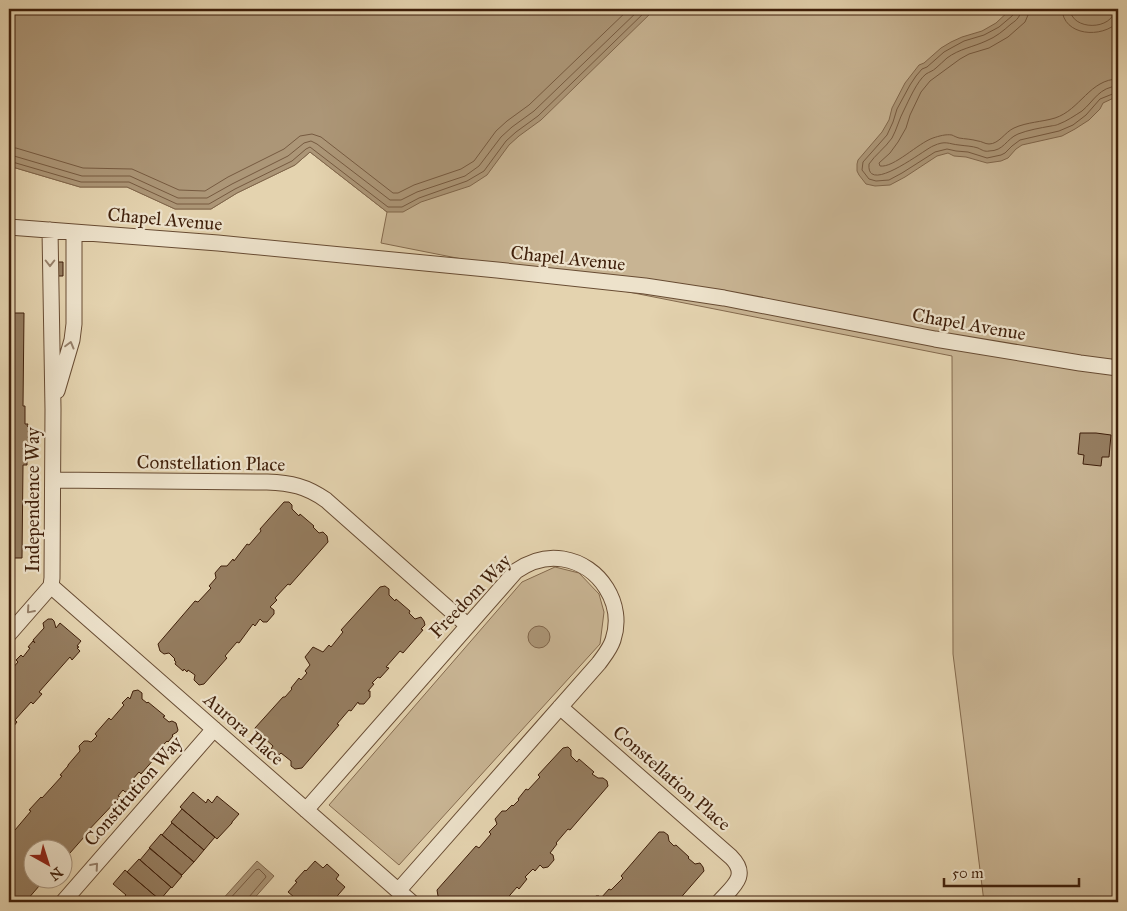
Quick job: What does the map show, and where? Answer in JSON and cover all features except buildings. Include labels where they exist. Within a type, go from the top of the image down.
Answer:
[{"type":"street","name":"Chapel Avenue","points":[[9,227],[218,243],[644,286],[724,298],[935,339],[1118,368]]},
{"type":"street","name":"Independence Way","points":[[9,634],[51,586],[52,578],[53,409],[50,230]]},
{"type":"street","name":"Independence Way","points":[[53,409],[72,340],[74,324],[74,232]]},
{"type":"street","name":"Constellation Place","points":[[53,480],[267,482],[300,486],[326,500],[467,625]]},
{"type":"street","name":"Freedom Way","points":[[306,810],[516,571],[530,563],[546,559],[564,559],[580,564],[593,572],[604,583],[614,604],[615,622],[613,639],[609,648],[599,664],[398,891]]},
{"type":"street","name":"Aurora Place","points":[[51,586],[411,902]]},
{"type":"street","name":"Constellation Place","points":[[560,707],[732,857],[740,870],[739,876],[719,902]]},
{"type":"street","name":"Constitution Way","points":[[63,902],[214,729]]},
{"type":"shaded area","points":[[364,9],[1118,9],[1118,902],[984,902],[953,654],[952,356],[381,243],[387,212],[310,152],[295,165],[237,193],[211,209],[175,209],[127,187],[80,187],[9,166],[9,111]]},
{"type":"shaded area","points":[[555,567],[579,573],[599,594],[604,612],[600,644],[399,865],[329,805],[522,582]]},
{"type":"water","points":[[9,9],[657,9],[541,120],[509,145],[487,175],[470,186],[421,202],[403,212],[387,212],[310,152],[295,165],[237,193],[211,209],[175,209],[127,187],[80,187],[9,166]]},
{"type":"water","points":[[1011,9],[1077,9],[1083,12],[1094,13],[1118,9],[1118,96],[1103,103],[1089,120],[1075,129],[1062,136],[1022,145],[1008,158],[1001,161],[987,163],[948,153],[937,156],[890,185],[875,186],[866,184],[857,171],[858,160],[882,132],[905,83],[919,65],[951,42],[982,31],[996,23]]},
{"type":"water","points":[[539,626],[547,629],[550,637],[547,645],[539,648],[531,645],[528,637],[531,629]]},
{"type":"water","points":[[257,861],[274,876],[251,902],[220,902]]}]
